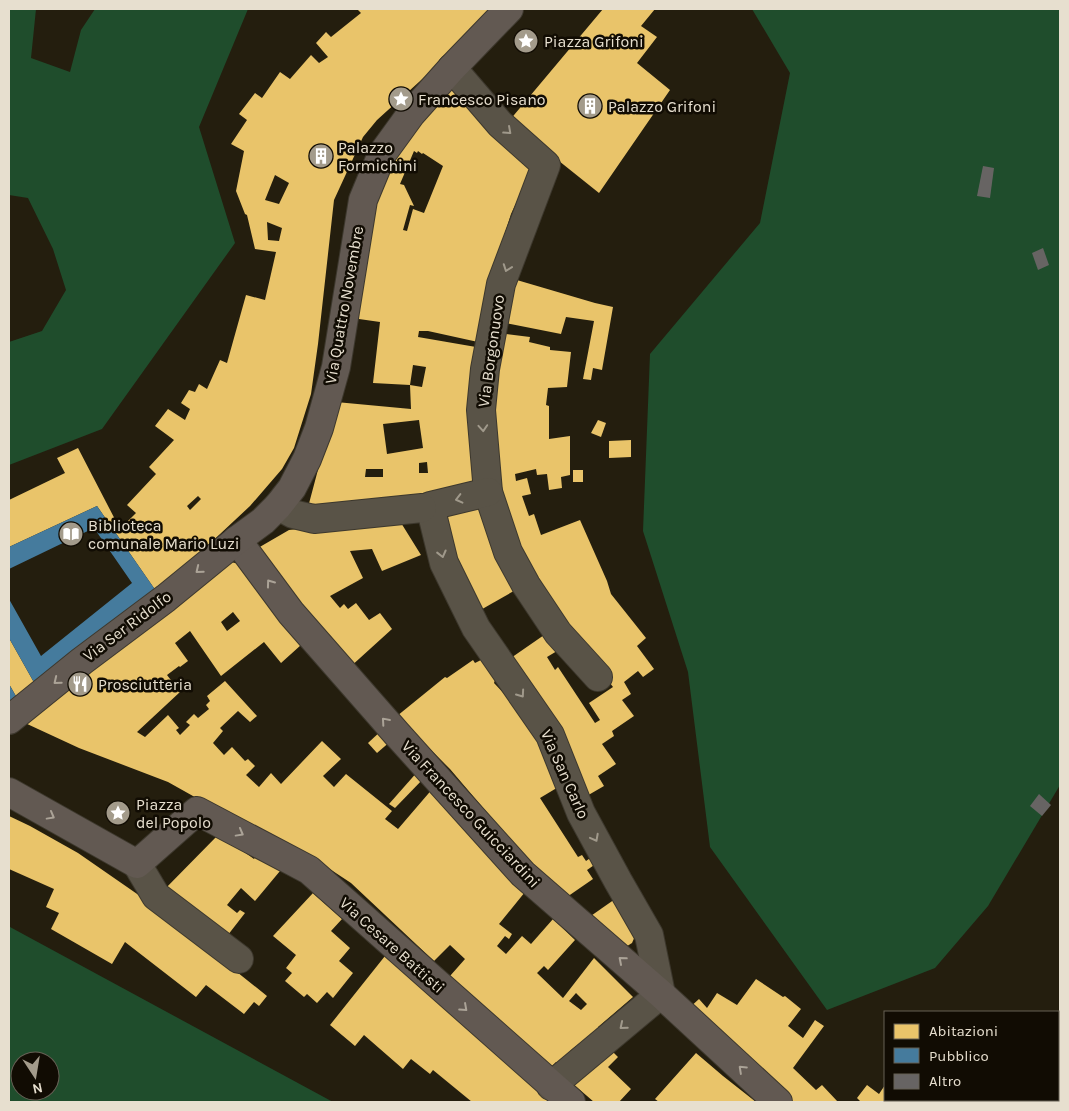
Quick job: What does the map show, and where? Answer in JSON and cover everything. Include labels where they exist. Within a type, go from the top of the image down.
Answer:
[{"type":"main road","name":"Via Quattro Novembre","points":[[237,540],[263,521],[292,488],[307,459],[319,428],[336,367],[363,200],[382,154],[411,114],[509,9]]},
{"type":"main road","name":"Via Francesco Guicciardini","points":[[237,540],[287,616],[397,734],[523,874],[661,994],[778,1102]]},
{"type":"main road","name":"Via Ser Ridolfo","points":[[13,717],[237,540]]},
{"type":"main road","points":[[9,792],[138,864]]},
{"type":"main road","name":"Via Cesare Battisti","points":[[138,864],[197,812],[309,870],[561,1094]]},
{"type":"street","name":"Via Borgonuovo","points":[[452,68],[500,124],[546,165],[501,284],[485,368],[481,410],[488,492],[508,552],[526,585],[558,633],[598,677]]},
{"type":"street","points":[[278,506],[293,514],[314,519],[426,507],[488,492]]},
{"type":"street","name":"Via San Carlo","points":[[426,507],[444,563],[476,628],[550,735],[581,813],[649,935],[661,994]]},
{"type":"street","points":[[138,864],[156,896],[239,958]]},
{"type":"street","points":[[561,1094],[661,994]]},
{"type":"green space","points":[[9,9],[36,9],[31,58],[70,72],[81,30],[95,9],[248,9],[199,127],[235,243],[102,429],[9,465],[9,342],[42,331],[66,290],[53,249],[28,198],[9,195]]},
{"type":"green space","points":[[752,9],[1060,9],[1060,785],[988,906],[935,968],[827,1010],[710,847],[688,672],[643,531],[650,354],[760,223],[790,73]]},
{"type":"green space","points":[[10,927],[333,1102],[9,1102]]},
{"type":"building: Abitazioni","points":[[357,9],[493,9],[440,63],[377,120],[363,137],[334,200],[311,394],[294,448],[282,469],[250,506],[156,591],[97,506],[9,547],[9,500],[65,473],[57,458],[78,448],[120,529],[136,513],[127,505],[156,474],[149,467],[174,440],[155,426],[168,409],[185,420],[190,409],[181,403],[189,390],[195,392],[199,384],[207,389],[220,360],[227,363],[246,295],[265,300],[276,252],[255,249],[247,215],[236,191],[244,151],[231,144],[247,120],[239,114],[255,93],[262,98],[280,72],[290,79],[311,55],[319,63],[328,57],[316,43],[326,32],[331,37],[361,13]],"holes":[[[275,175],[289,183],[279,204],[265,200]],[[267,222],[282,228],[279,241],[268,240]],[[198,496],[201,499],[190,510],[187,506]]]},
{"type":"building: Abitazioni","name":"Palazzo Grifoni","points":[[603,9],[655,9],[641,26],[657,37],[637,63],[670,90],[599,193],[509,121]]},
{"type":"building: Abitazioni","points":[[449,86],[534,165],[511,214],[500,249],[478,342],[428,331],[419,331],[418,337],[476,347],[475,482],[430,495],[307,511],[336,402],[411,409],[410,385],[373,383],[380,322],[352,318],[379,177]],"holes":[[[414,151],[423,153],[443,166],[424,213],[413,209],[407,231],[403,230],[410,205],[414,206],[404,185],[400,184]],[[413,365],[426,367],[422,387],[410,385]],[[419,420],[423,448],[387,454],[383,424]],[[427,462],[428,473],[419,473],[419,463]],[[366,469],[383,469],[383,477],[365,477]]]},
{"type":"building: Abitazioni","points":[[510,278],[613,307],[602,370],[593,368],[591,380],[583,379],[594,321],[566,317],[561,334],[501,322]]},
{"type":"building: Abitazioni","points":[[498,333],[530,337],[529,342],[550,347],[550,350],[571,352],[567,387],[548,388],[546,405],[549,406],[549,439],[570,436],[570,475],[561,477],[562,488],[549,490],[547,474],[537,475],[536,469],[515,474],[516,481],[527,478],[531,494],[522,496],[529,516],[534,514],[541,535],[580,520],[611,594],[646,638],[637,646],[654,669],[643,677],[638,671],[624,682],[631,694],[622,700],[634,716],[612,731],[614,736],[602,744],[616,764],[598,776],[604,786],[585,797],[508,660],[547,633],[557,651],[547,657],[555,670],[558,667],[595,723],[600,720],[589,703],[613,687],[532,579],[499,500],[492,430]]},
{"type":"building: Abitazioni","points":[[598,420],[606,423],[601,437],[591,433]]},
{"type":"building: Abitazioni","points":[[631,440],[631,457],[609,458],[609,441]]},
{"type":"building: Abitazioni","points":[[573,470],[583,470],[583,482],[573,482]]},
{"type":"building: Abitazioni","points":[[479,500],[519,588],[477,612],[425,514]]},
{"type":"building: Abitazioni","points":[[398,518],[421,555],[382,571],[372,549],[350,551],[363,578],[330,596],[340,608],[344,604],[348,609],[356,603],[369,620],[380,613],[392,629],[349,668],[258,548],[289,530]]},
{"type":"building: Abitazioni","points":[[227,561],[243,565],[301,645],[281,663],[264,642],[221,676],[190,631],[175,643],[188,661],[167,675],[180,692],[137,732],[145,737],[168,715],[179,728],[176,730],[180,735],[190,725],[186,722],[194,714],[198,718],[209,709],[206,705],[210,701],[207,696],[225,681],[257,716],[250,722],[238,711],[220,728],[223,731],[213,743],[224,755],[232,747],[245,761],[248,759],[255,766],[246,775],[259,787],[271,773],[281,784],[322,741],[341,759],[323,776],[334,787],[346,774],[392,811],[385,819],[398,829],[434,787],[525,892],[499,924],[512,934],[509,939],[505,936],[497,946],[506,954],[522,936],[531,944],[553,919],[575,940],[548,970],[544,966],[537,973],[563,998],[594,958],[633,997],[598,1027],[600,1029],[578,1048],[576,1046],[570,1051],[572,1053],[551,1067],[450,976],[465,959],[450,945],[434,961],[351,883],[310,856],[168,782],[79,748],[25,723]],"holes":[[[233,612],[240,621],[227,631],[221,622]],[[576,993],[587,1004],[581,1010],[569,1001]]]},
{"type":"building: Abitazioni","points":[[9,638],[36,686],[17,698],[9,684]]},
{"type":"building: Abitazioni","points":[[483,659],[497,674],[494,683],[523,714],[560,786],[540,798],[578,857],[582,855],[586,861],[596,854],[600,861],[587,870],[593,879],[564,899],[541,876],[450,769],[397,716],[445,677],[447,678],[473,660],[475,663]]},
{"type":"building: Abitazioni","points":[[382,730],[392,740],[377,753],[368,743]]},
{"type":"building: Abitazioni","points":[[419,770],[425,777],[395,808],[389,804]]},
{"type":"building: Abitazioni","points":[[9,816],[78,853],[153,905],[267,996],[259,1006],[254,1002],[244,1014],[206,985],[196,997],[125,942],[112,964],[51,929],[59,913],[46,907],[54,889],[9,869]]},
{"type":"building: Abitazioni","points":[[219,834],[254,859],[257,855],[280,871],[255,901],[241,888],[231,900],[227,905],[237,913],[240,910],[245,913],[224,940],[161,893]]},
{"type":"building: Abitazioni","points":[[313,893],[342,919],[331,931],[350,948],[339,961],[353,973],[333,998],[327,992],[317,1003],[307,994],[304,997],[285,981],[292,973],[286,968],[296,955],[273,936]]},
{"type":"building: Abitazioni","points":[[618,897],[635,936],[632,943],[624,948],[585,920]]},
{"type":"building: Abitazioni","points":[[385,956],[557,1102],[472,1102],[433,1070],[430,1074],[411,1059],[403,1069],[364,1035],[355,1046],[330,1025]]},
{"type":"building: Abitazioni","points":[[756,979],[783,997],[785,996],[801,1009],[788,1026],[803,1038],[815,1020],[824,1026],[793,1068],[816,1090],[822,1085],[838,1102],[793,1102],[688,1009],[699,999],[707,1008],[717,993],[737,1005]]},
{"type":"building: Abitazioni","points":[[608,1047],[618,1057],[608,1067],[631,1089],[619,1102],[594,1102],[572,1083]]},
{"type":"building: Abitazioni","points":[[696,1053],[756,1102],[659,1102],[655,1099]]},
{"type":"building: Abitazioni","points":[[867,1085],[879,1094],[884,1086],[884,1101],[911,1101],[861,1102],[857,1098]]},
{"type":"building: Pubblico","points":[[97,506],[156,591],[36,686],[9,638],[9,599],[41,656],[132,583],[94,528],[9,569],[9,547]]},
{"type":"building: Pubblico","points":[[9,684],[17,698],[9,705]]},
{"type":"building: Altro","points":[[983,166],[994,168],[990,198],[977,196]]},
{"type":"building: Altro","points":[[1043,248],[1049,265],[1038,270],[1032,253]]},
{"type":"building: Altro","points":[[1039,794],[1051,805],[1042,816],[1030,806]]},
{"type":"place","name":"Piazza Grifoni","points":[[526,41]]},
{"type":"place","name":"Francesco Pisano","points":[[401,99]]},
{"type":"place","name":"Palazzo Grifoni","points":[[590,106]]},
{"type":"place","name":"Palazzo Formichini","points":[[321,156]]},
{"type":"place","name":"Biblioteca comunale Mario Luzi","points":[[71,534]]},
{"type":"place","name":"Prosciutteria","points":[[80,684]]},
{"type":"place","name":"Piazza del Popolo","points":[[118,813]]}]
